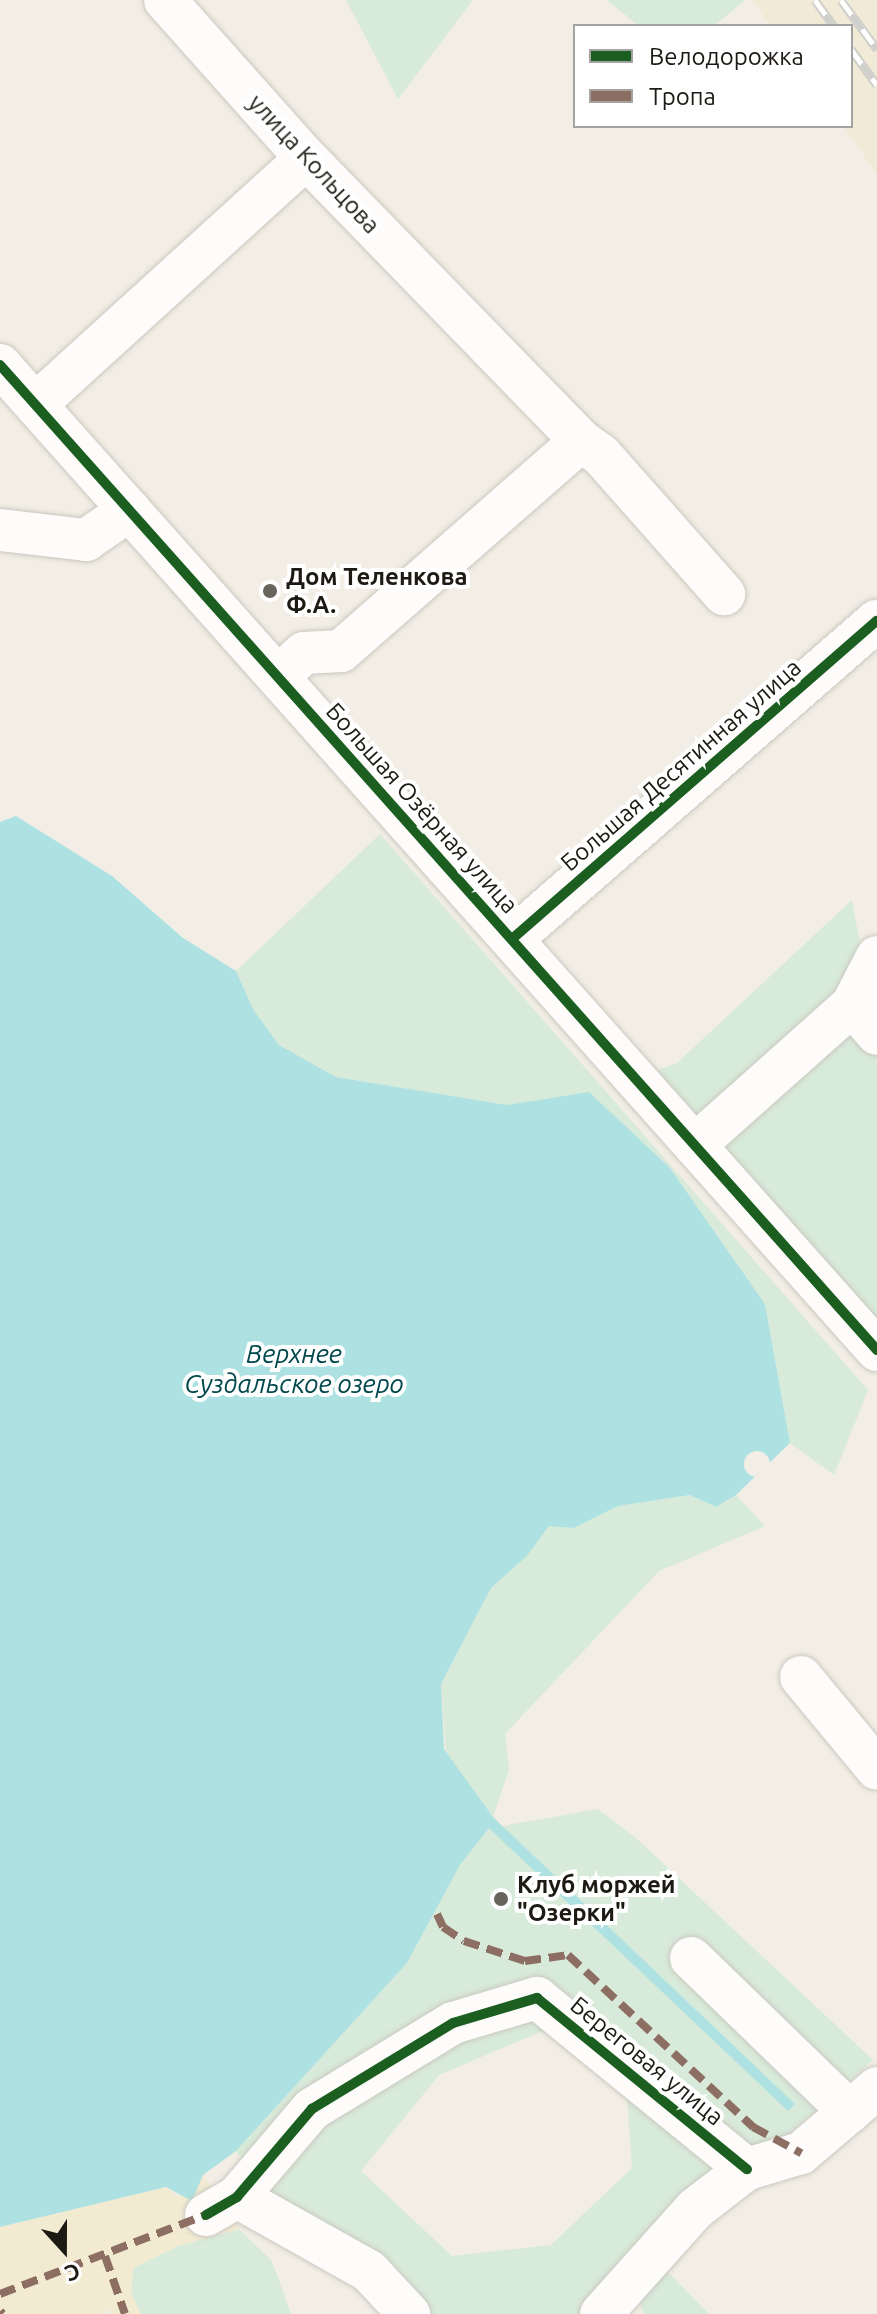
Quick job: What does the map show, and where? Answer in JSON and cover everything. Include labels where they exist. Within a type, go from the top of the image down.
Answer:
[{"type":"street","name":"улица Кольцова","points":[[165,0],[306,158],[465,325],[581,441],[601,455],[724,594]]},
{"type":"street","points":[[36,404],[306,158]]},
{"type":"street","name":"Большая Озёрная улица","points":[[0,365],[877,1350]]},
{"type":"street","points":[[278,677],[304,653],[341,651],[581,441]]},
{"type":"street","points":[[0,530],[86,540],[130,510]]},
{"type":"street","name":"Большая Десятинная улица","points":[[512,939],[877,621]]},
{"type":"street","points":[[695,1145],[864,1020],[877,957]]},
{"type":"street","points":[[801,1677],[877,1769]]},
{"type":"street","points":[[601,2314],[695,2209],[747,2169],[801,2153],[863,2100],[691,1958]]},
{"type":"street","name":"Береговая улица","points":[[409,2314],[369,2271],[222,2206],[312,2109],[453,2023],[537,1998],[747,2169]]},
{"type":"shaded area","points":[[752,0],[877,0],[877,174],[844,128],[853,128],[853,24],[770,24]]},
{"type":"green space","points":[[346,0],[473,0],[398,99]]},
{"type":"green space","points":[[607,0],[745,0],[716,24],[637,24]]},
{"type":"green space","points":[[380,834],[868,1390],[834,1475],[790,1443],[765,1304],[670,1168],[584,1093],[507,1105],[336,1077],[279,1045],[253,1009],[236,971]]},
{"type":"green space","points":[[852,900],[877,1034],[877,1322],[657,1070],[677,1063]]},
{"type":"green space","points":[[690,1495],[716,1507],[736,1495],[765,1526],[659,1571],[505,1734],[509,1770],[493,1817],[446,1753],[441,1684],[491,1588],[527,1556],[550,1525],[574,1528],[618,1506]]},
{"type":"green space","points":[[598,1809],[636,1838],[873,2060],[789,2134],[753,2154],[582,2314],[429,2314],[261,2190],[236,2151],[407,1963],[460,1865],[489,1827],[788,2110],[795,2105],[502,1826]],"holes":[[[545,2030],[627,2098],[632,2168],[551,2245],[452,2256],[361,2171],[439,2075]]]},
{"type":"green space","points":[[239,2229],[272,2261],[291,2314],[141,2314],[131,2293],[133,2268],[178,2246]]},
{"type":"green space","points":[[666,2270],[709,2314],[643,2314],[640,2300]]},
{"type":"sand","points":[[203,2175],[239,2229],[178,2246],[133,2268],[131,2293],[141,2314],[110,2314],[107,2309],[102,2314],[0,2314],[0,2227],[166,2187],[178,2197]]},
{"type":"water","name":"Верхнее Суздальское озеро","points":[[16,816],[112,876],[183,938],[236,971],[253,1009],[279,1045],[336,1077],[507,1105],[589,1092],[670,1168],[765,1304],[790,1443],[736,1495],[716,1507],[690,1495],[618,1506],[574,1528],[549,1526],[527,1556],[491,1588],[441,1684],[444,1749],[493,1817],[795,2104],[788,2111],[489,1828],[460,1865],[407,1963],[236,2151],[203,2175],[192,2201],[166,2187],[0,2227],[0,822]]},
{"type":"pier","points":[[757,1451],[767,1454],[770,1464],[767,1474],[757,1477],[747,1474],[744,1464],[747,1454]]},
{"type":"railway","points":[[815,0],[833,24]]},
{"type":"railway","points":[[841,0],[877,49]]},
{"type":"railway","points":[[853,52],[877,85]]},
{"type":"marked path","points":[[437,1914],[443,1927],[464,1941],[525,1961],[568,1955],[753,2127],[801,2153]]},
{"type":"marked path","points":[[0,2294],[206,2215]]},
{"type":"marked path","points":[[105,2256],[125,2314]]},
{"type":"marked path","points":[[0,2311],[3,2314]]},
{"type":"cycle path","points":[[0,365],[877,1350]]},
{"type":"cycle path","points":[[512,939],[877,621]]},
{"type":"cycle path","points":[[206,2215],[237,2197],[312,2109],[453,2023],[537,1998],[747,2169]]},
{"type":"place","name":"Дом Теленкова Ф.А.","points":[[270,591]]},
{"type":"place","name":"Клуб моржей \"Озерки\"","points":[[501,1899]]}]
